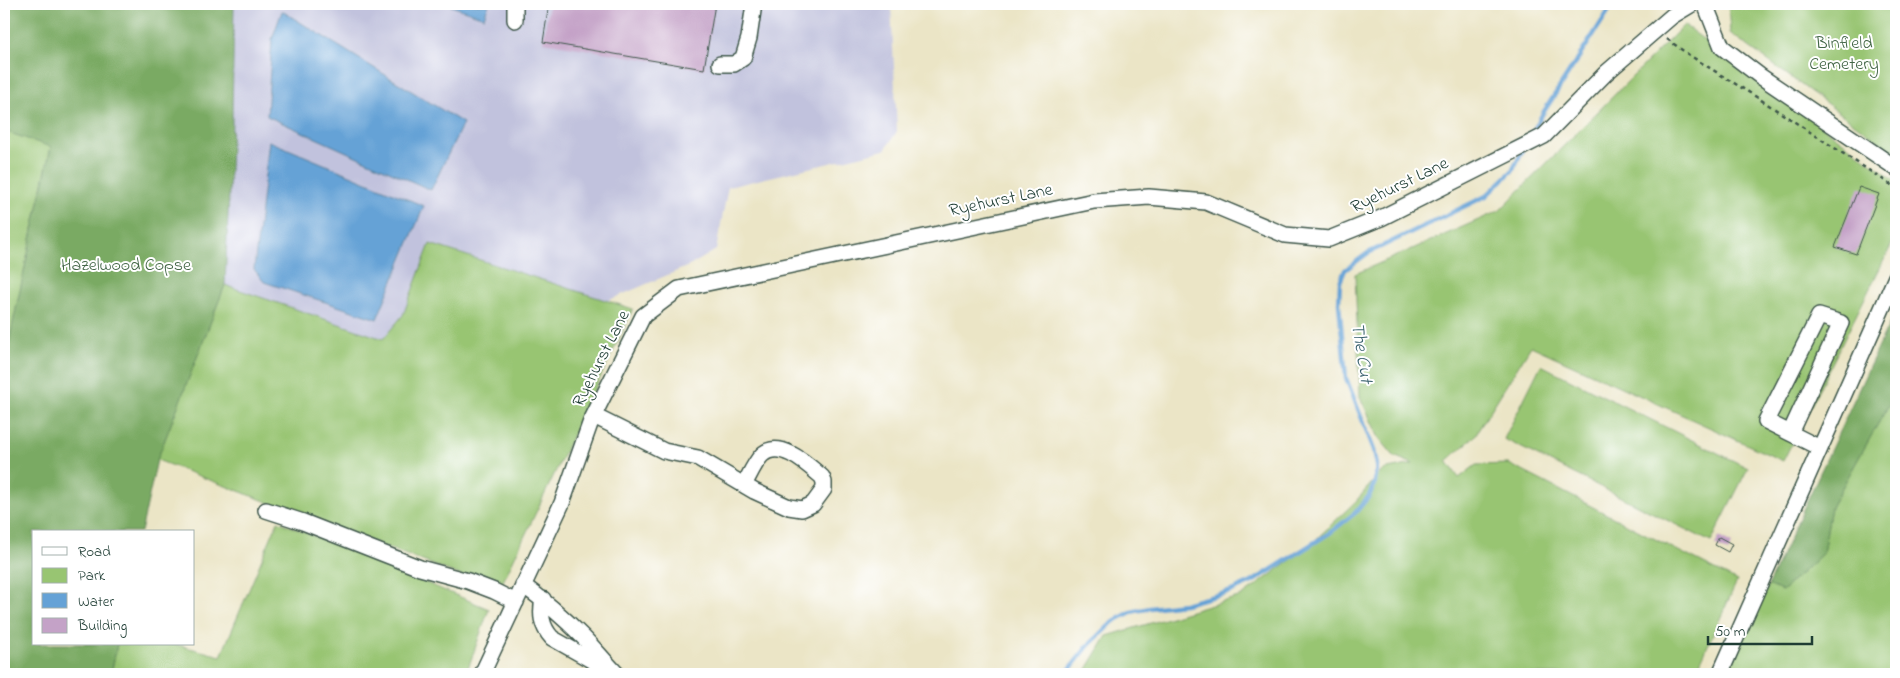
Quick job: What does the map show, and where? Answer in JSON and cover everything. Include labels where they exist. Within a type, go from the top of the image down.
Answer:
[{"type":"street","points":[[515,4],[515,20]]},
{"type":"street","points":[[720,64],[734,64],[743,58],[749,38],[754,4]]},
{"type":"street","name":"Ryehurst Lane","points":[[482,674],[570,483],[594,416],[643,316],[679,289],[1094,201],[1149,197],[1206,202],[1286,235],[1329,239],[1381,218],[1540,138],[1606,74],[1672,16],[1692,4]]},
{"type":"street","points":[[1705,4],[1722,47],[1760,76],[1896,168]]},
{"type":"street","points":[[1720,674],[1896,277]]},
{"type":"street","points":[[1790,433],[1841,323],[1819,316],[1766,421],[1790,433],[1820,448]]},
{"type":"street","points":[[594,416],[664,452],[698,458],[744,485],[776,502],[802,509],[813,504],[824,489],[822,478],[793,454],[784,450],[771,450],[762,455],[744,485]]},
{"type":"street","points":[[266,510],[303,522],[420,568],[468,581],[516,602]]},
{"type":"street","points":[[523,585],[543,599],[584,638],[617,674]]},
{"type":"street","points":[[543,599],[542,619],[547,633],[580,655],[617,674]]},
{"type":"path","points":[[1656,30],[1689,55],[1896,188]]},
{"type":"shaded area","points":[[234,4],[891,4],[897,131],[885,150],[728,187],[716,250],[691,265],[607,301],[430,244],[403,315],[383,339],[225,285],[232,122]]},
{"type":"green space","name":"Hazelwood Copse","points":[[4,4],[234,4],[232,122],[225,285],[157,460],[141,530],[32,530],[32,646],[117,646],[111,674],[4,674],[4,365],[51,147],[4,131]]},
{"type":"green space","name":"Binfield Cemetery","points":[[1728,4],[1896,4],[1896,154],[1730,33]]},
{"type":"green space","points":[[1684,25],[1896,181],[1896,236],[1783,461],[1531,346],[1474,437],[1447,461],[1459,478],[1476,465],[1509,464],[1737,581],[1695,674],[1084,674],[1107,636],[1242,596],[1308,547],[1356,501],[1383,470],[1413,464],[1394,456],[1379,438],[1360,397],[1355,274],[1499,211]]},
{"type":"green space","points":[[4,131],[51,146],[4,365]]},
{"type":"green space","points":[[430,244],[633,309],[499,590],[157,460],[225,285],[383,339],[403,315]]},
{"type":"green space","points":[[1896,309],[1896,392],[1831,507],[1823,553],[1782,591],[1768,585]]},
{"type":"green space","points":[[1541,365],[1748,468],[1711,542],[1504,439]]},
{"type":"green space","points":[[1896,392],[1896,674],[1727,674],[1768,585],[1782,591],[1823,553],[1831,507]]},
{"type":"green space","points":[[278,521],[489,609],[466,674],[111,674],[117,646],[182,646],[221,656]]},
{"type":"water","points":[[451,4],[489,4],[484,17],[451,6]]},
{"type":"water","points":[[282,11],[463,123],[431,190],[267,116],[272,39]]},
{"type":"water","points":[[269,141],[424,206],[377,319],[264,282],[254,269]]},
{"type":"building","points":[[549,4],[715,4],[704,69],[543,42]]},
{"type":"building","points":[[1859,187],[1879,194],[1856,254],[1835,247]]},
{"type":"building","points":[[1719,537],[1732,544],[1728,552],[1715,545]]},
{"type":"waterway","name":"The Cut","points":[[1529,139],[1543,113],[1613,4]]},
{"type":"waterway","name":"The Cut","points":[[1066,674],[1088,646],[1114,621],[1131,612],[1184,604],[1229,592],[1252,582],[1331,532],[1355,513],[1369,496],[1375,482],[1377,465],[1374,450],[1346,378],[1339,304],[1340,282],[1345,270],[1368,253],[1486,196],[1512,171],[1522,152]]}]
